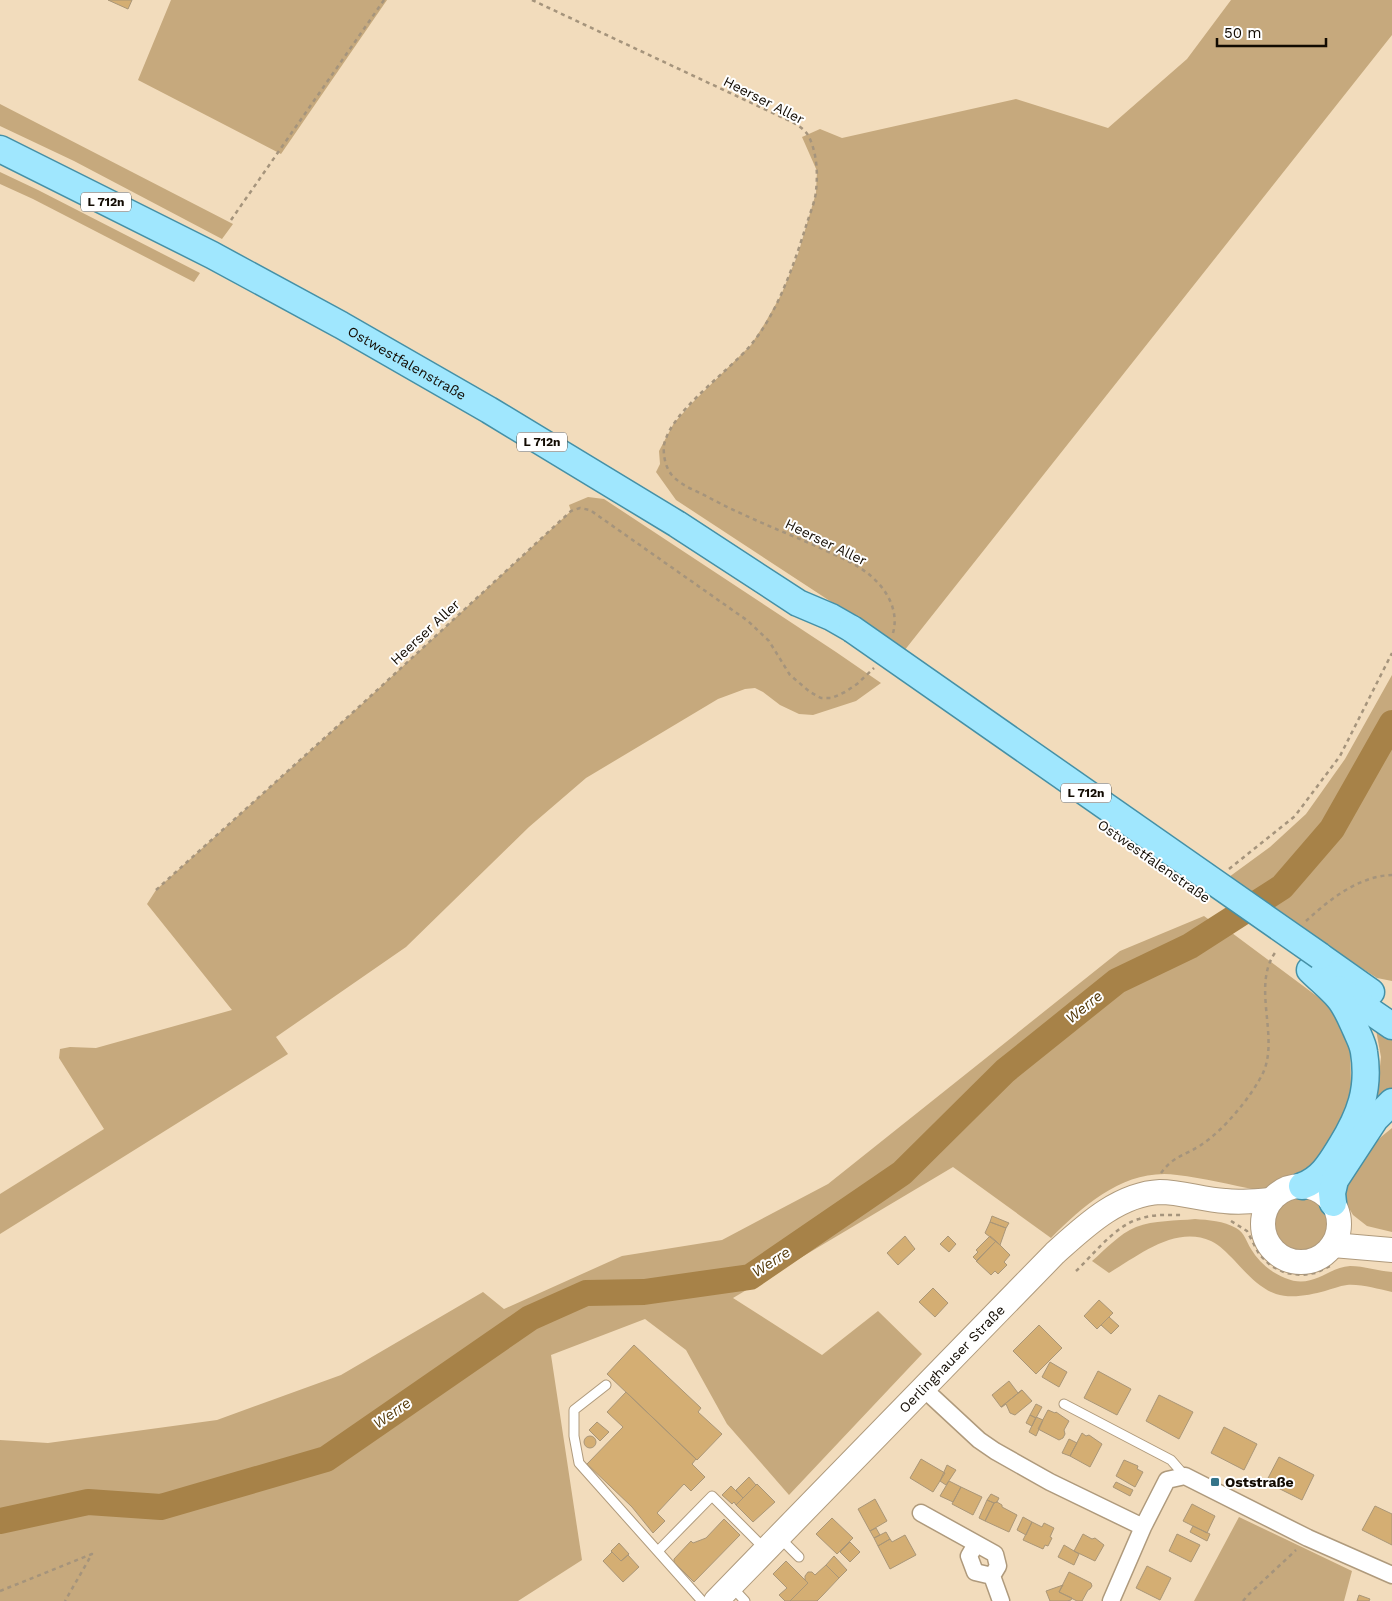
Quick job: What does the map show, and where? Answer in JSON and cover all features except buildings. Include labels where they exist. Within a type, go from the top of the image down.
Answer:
[{"type":"main road","name":"Ostwestfalenstraße","points":[[0,149],[212,255],[341,325],[489,410],[677,524],[798,603],[831,617],[847,636],[1315,963],[1392,1026]]},
{"type":"main road","name":"Ostwestfalenstraße","points":[[1315,963],[1392,1007]]},
{"type":"main road","name":"L 712n","points":[[1315,963],[1348,973],[1372,985],[1392,992]]},
{"type":"main road","name":"L 712n","points":[[1302,1186],[1312,1182],[1326,1170],[1348,1135],[1360,1112],[1365,1082],[1364,1050],[1348,1011],[1315,963]]},
{"type":"main road","points":[[1333,1255],[1338,1234],[1332,1193],[1335,1180],[1375,1119],[1392,1102]]},
{"type":"main road","points":[[1291,1187],[1314,1188],[1325,1194],[1336,1212],[1385,1249],[1353,1248],[1333,1255],[1326,1253],[1317,1259],[1307,1262],[1285,1259],[1269,1245],[1264,1235],[1264,1215],[1271,1200],[1280,1192],[1291,1187]]},
{"type":"main road","name":"Oerlinghauser Straße","points":[[731,1596],[773,1544],[1055,1253],[1089,1222],[1109,1209],[1131,1199],[1154,1193],[1191,1195],[1263,1224]]},
{"type":"main road","name":"Oerlinghauser Straße","points":[[1227,1211],[1271,1200]]},
{"type":"street","points":[[924,1389],[979,1440],[995,1451],[1050,1482],[1143,1527]]},
{"type":"street","points":[[1110,1601],[1166,1480],[1184,1476],[1308,1538],[1392,1575]]},
{"type":"street","points":[[921,1513],[995,1554],[998,1566],[992,1576],[1001,1601]]},
{"type":"lane","points":[[606,1385],[574,1410],[574,1436],[579,1463],[702,1601]]},
{"type":"lane","points":[[1064,1404],[1171,1460],[1184,1476]]},
{"type":"lane","points":[[658,1551],[712,1496],[773,1544],[799,1557]]},
{"type":"path","points":[[231,220],[384,0]]},
{"type":"path","name":"Heerser Aller","points":[[532,0],[794,123],[808,134],[814,152],[817,171],[816,193],[798,254],[781,295],[766,323],[751,345],[674,422],[664,444],[664,457],[670,473],[684,485],[714,501],[849,562],[872,576],[889,595],[896,625],[892,638]]},
{"type":"path","name":"Heerser Aller","points":[[156,890],[571,511],[580,508],[590,510],[748,621],[769,641],[790,675],[810,692],[821,698],[832,698],[857,684],[876,666]]},
{"type":"path","points":[[1226,871],[1295,816],[1340,756],[1392,653]]},
{"type":"path","points":[[1154,1193],[1157,1180],[1166,1166],[1176,1157],[1200,1146],[1213,1136],[1251,1095]]},
{"type":"path","points":[[1227,1211],[1247,1231],[1259,1254],[1271,1266],[1286,1273],[1301,1275],[1316,1273],[1333,1255]]},
{"type":"path","points":[[1076,1271],[1115,1233],[1137,1219],[1156,1214],[1183,1215]]},
{"type":"path","points":[[1244,1601],[1308,1538]]},
{"type":"path","points":[[0,1590],[92,1554],[65,1601]]},
{"type":"shaded area","points":[[171,0],[387,0],[281,154],[138,80]]},
{"type":"shaded area","points":[[1231,0],[1392,0],[1392,35],[904,651],[676,500],[656,472],[660,464],[659,451],[674,423],[751,345],[781,295],[798,254],[816,193],[817,171],[802,137],[820,129],[842,138],[1016,99],[1108,128],[1187,59]]},
{"type":"shaded area","points":[[0,104],[233,224],[222,239],[74,161],[0,126]]},
{"type":"shaded area","points":[[0,172],[200,273],[194,282],[0,184]]},
{"type":"shaded area","points":[[588,497],[604,499],[881,683],[856,701],[813,715],[799,714],[780,705],[755,688],[745,689],[718,699],[586,778],[529,827],[406,947],[276,1037],[288,1054],[0,1234],[0,1194],[104,1129],[59,1058],[60,1049],[70,1047],[96,1048],[232,1010],[147,904],[156,890],[361,705],[571,511],[569,505]]},
{"type":"shaded area","points":[[1392,675],[1392,981],[1377,978],[1229,877],[1270,847],[1306,814],[1345,759]]},
{"type":"shaded area","points":[[1204,916],[1230,935],[1232,933],[1322,1000],[1335,1013],[1350,1042],[1351,1085],[1347,1108],[1326,1155],[1303,1175],[1286,1177],[1268,1189],[1257,1190],[1177,1175],[1158,1174],[1141,1177],[1124,1183],[1092,1201],[1051,1238],[953,1167],[733,1298],[822,1355],[878,1311],[922,1354],[789,1495],[727,1424],[686,1350],[645,1319],[551,1355],[582,1560],[518,1601],[0,1601],[0,1440],[48,1443],[217,1420],[341,1375],[483,1292],[504,1309],[622,1256],[722,1240],[828,1184],[1120,951]]},
{"type":"shaded area","points":[[1376,1030],[1392,1037],[1392,1095],[1367,1109],[1378,1085],[1381,1057]]},
{"type":"shaded area","points":[[1392,1128],[1392,1232],[1367,1226],[1353,1215],[1346,1203],[1344,1189],[1361,1158]]},
{"type":"shaded area","points":[[1301,1198],[1315,1202],[1323,1210],[1327,1224],[1323,1238],[1315,1246],[1301,1250],[1287,1246],[1279,1238],[1275,1224],[1279,1210],[1287,1202]]},
{"type":"shaded area","points":[[1195,1219],[1221,1222],[1236,1228],[1261,1262],[1274,1273],[1285,1278],[1295,1281],[1312,1280],[1342,1267],[1361,1267],[1392,1272],[1392,1292],[1364,1286],[1344,1285],[1300,1296],[1276,1294],[1253,1280],[1217,1245],[1197,1237],[1184,1237],[1157,1245],[1109,1273],[1092,1261],[1118,1238],[1136,1227],[1158,1222]]},
{"type":"shaded area","points":[[1239,1517],[1352,1571],[1344,1601],[1194,1601]]},
{"type":"waterway","name":"Werre","points":[[0,1521],[88,1502],[161,1507],[326,1459],[530,1318],[586,1293],[644,1292],[750,1277],[902,1173],[1005,1071],[1117,981],[1190,946],[1282,887],[1332,829],[1392,723]]},
{"type":"place","name":"Oststraße","points":[[1215,1482]]}]
